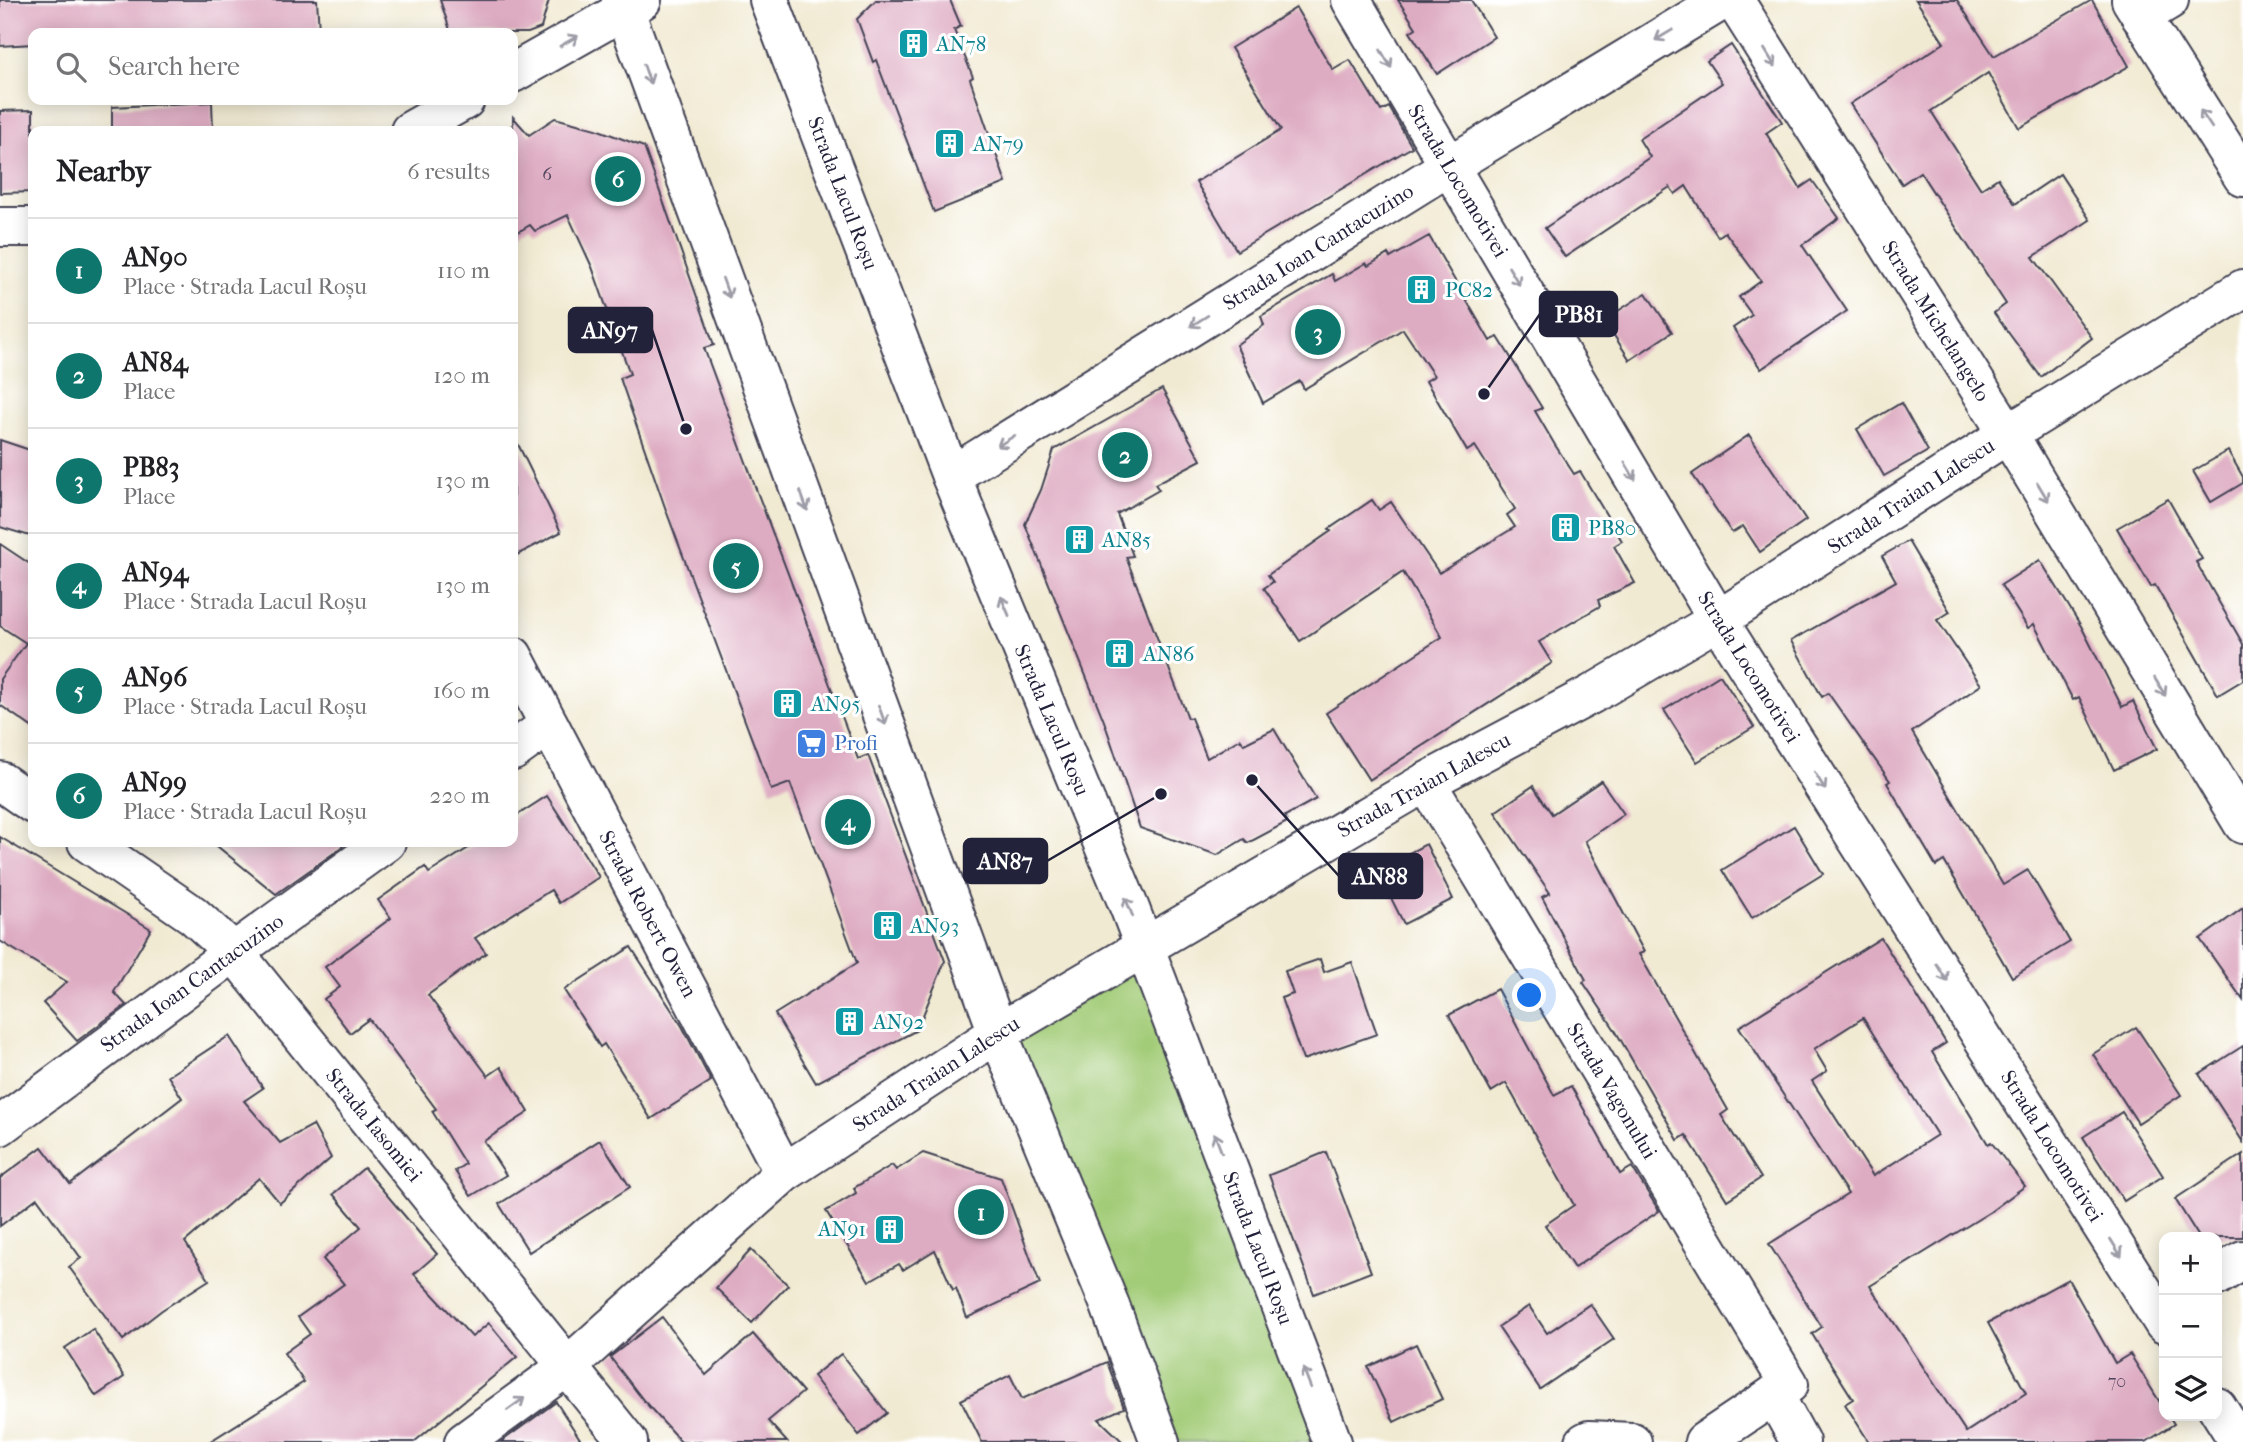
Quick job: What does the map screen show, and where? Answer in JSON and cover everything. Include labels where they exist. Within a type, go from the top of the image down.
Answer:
[{"type":"street","name":"Strada Lacul Roșu","points":[[769,0],[951,476],[1144,946],[1332,1442]]},
{"type":"street","name":"Strada Locomotivei","points":[[1351,0],[1718,620],[2159,1309]]},
{"type":"street","name":"Strada Ioan Cantacuzino","points":[[951,476],[1449,166],[1723,0]]},
{"type":"street","name":"Strada Michelangelo","points":[[1734,0],[2008,434],[2243,824]]},
{"type":"street","points":[[518,70],[629,3],[998,1033],[1109,1303],[1160,1442]]},
{"type":"street","points":[[2147,6],[2243,177]]},
{"type":"street","points":[[419,126],[456,105]]},
{"type":"street","points":[[0,227],[28,227]]},
{"type":"street","name":"Strada Traian Lalescu","points":[[464,1442],[568,1366],[784,1172],[998,1033],[1426,782],[1592,694],[1718,620],[2008,434],[2243,289]]},
{"type":"street","name":"Strada Robert Owen","points":[[518,666],[784,1172]]},
{"type":"street","points":[[518,747],[549,725]]},
{"type":"street","points":[[0,781],[28,801]]},
{"type":"street","name":"Strada Vagonului","points":[[1426,782],[1789,1384],[1774,1395]]},
{"type":"street","name":"Strada Iasomiei","points":[[95,847],[193,915],[234,952],[628,1442]]},
{"type":"street","name":"Strada Ioan Cantacuzino","points":[[0,1126],[379,847]]},
{"type":"street","points":[[2222,1273],[2243,1260]]},
{"type":"street","points":[[1704,1442],[1774,1395],[1800,1442]]},
{"type":"street","points":[[2222,1415],[2239,1442]]},
{"type":"street","points":[[1585,1442],[1632,1442]]},
{"type":"green space","points":[[1144,946],[1329,1442],[1153,1442],[998,1033]]},
{"type":"building","points":[[0,0],[317,0],[319,28],[28,28],[28,44],[0,46]]},
{"type":"building","points":[[440,0],[549,0],[541,28],[528,33],[518,33],[518,28],[449,28]]},
{"type":"building","points":[[876,0],[950,0],[961,26],[954,30],[973,77],[970,79],[1006,183],[934,212],[876,60],[873,62],[857,19]]},
{"type":"building","points":[[1398,0],[1471,0],[1494,37],[1437,74],[1410,32],[1416,28]]},
{"type":"building","points":[[1916,0],[1957,0],[1994,56],[2092,0],[2129,66],[2019,128],[1988,73],[1931,111],[1981,189],[1998,178],[2015,204],[2060,174],[2090,220],[2033,257],[2092,338],[2041,377],[1994,313],[2006,304],[1920,172],[1902,184],[1850,104],[1944,43]]},
{"type":"building","points":[[1296,8],[1333,70],[1350,60],[1381,111],[1389,107],[1412,147],[1237,251],[1196,182],[1281,130],[1231,48]]},
{"type":"building","points":[[1731,45],[1782,122],[1766,133],[1800,188],[1812,180],[1839,218],[1802,245],[1847,311],[1761,369],[1733,328],[1752,315],[1739,297],[1761,281],[1725,232],[1718,237],[1686,186],[1675,194],[1670,187],[1565,257],[1545,228],[1650,157],[1639,139],[1722,83],[1707,61]]},
{"type":"building","points":[[212,105],[213,126],[112,126],[112,107]]},
{"type":"building","points":[[33,110],[33,126],[28,126],[28,192],[0,193],[0,111]]},
{"type":"building","points":[[513,117],[529,135],[555,118],[596,129],[644,147],[714,345],[704,348],[753,481],[858,759],[868,755],[945,961],[917,1030],[816,1083],[775,1014],[857,963],[790,783],[771,790],[667,513],[620,378],[630,374],[592,267],[568,215],[535,231],[530,225],[518,232],[518,126],[513,126]]},
{"type":"building","points":[[1429,236],[1490,341],[1498,337],[1542,408],[1535,411],[1555,445],[1574,474],[1580,471],[1622,541],[1614,546],[1635,583],[1598,600],[1600,606],[1539,642],[1552,663],[1369,780],[1326,713],[1442,637],[1403,572],[1300,641],[1264,588],[1273,582],[1268,575],[1372,500],[1379,510],[1391,502],[1439,573],[1515,527],[1507,515],[1515,509],[1475,446],[1467,451],[1426,381],[1434,376],[1403,329],[1304,389],[1300,381],[1263,403],[1236,345],[1264,325],[1261,316],[1332,274],[1335,281],[1366,263],[1368,266],[1388,254],[1390,258]]},
{"type":"building","points":[[1646,293],[1672,332],[1630,360],[1604,320]]},
{"type":"building","points":[[1162,389],[1201,460],[1155,484],[1159,490],[1117,514],[1133,556],[1126,557],[1188,718],[1191,718],[1207,758],[1240,739],[1244,744],[1274,729],[1316,799],[1285,816],[1287,822],[1248,843],[1244,839],[1217,855],[1140,828],[1104,721],[1025,524],[1041,490],[1054,450]]},
{"type":"building","points":[[1901,403],[1928,451],[1884,476],[1857,429]]},
{"type":"building","points":[[1749,435],[1806,520],[1760,552],[1743,526],[1732,533],[1692,474]]},
{"type":"building","points":[[0,440],[28,449],[28,535],[0,527]]},
{"type":"building","points":[[518,444],[561,532],[518,554]]},
{"type":"building","points":[[2228,451],[2243,477],[2243,483],[2211,502],[2193,471]]},
{"type":"building","points":[[2168,499],[2202,559],[2196,562],[2243,644],[2243,680],[2218,695],[2155,585],[2151,587],[2117,528]]},
{"type":"building","points":[[1908,541],[1950,612],[1937,620],[1981,685],[1912,732],[2003,885],[2028,870],[2070,942],[2012,977],[1944,861],[1936,866],[1887,783],[1890,781],[1828,693],[1822,697],[1791,641],[1896,581],[1882,556]]},
{"type":"building","points":[[0,544],[28,563],[28,725],[0,705],[0,679],[26,643],[0,626]]},
{"type":"building","points":[[2040,560],[2081,626],[2122,707],[2133,701],[2157,749],[2114,770],[2079,697],[2073,700],[2034,624],[2028,628],[2001,585]]},
{"type":"building","points":[[1720,675],[1754,727],[1697,762],[1664,710]]},
{"type":"building","points":[[1601,781],[1624,814],[1585,841],[1644,952],[1639,954],[1728,1110],[1721,1115],[1761,1178],[1727,1200],[1686,1135],[1678,1140],[1615,1030],[1583,982],[1586,980],[1542,897],[1550,893],[1495,812],[1533,786],[1552,814]]},
{"type":"building","points":[[547,796],[599,877],[559,903],[551,890],[475,938],[486,953],[428,995],[488,1076],[501,1067],[529,1112],[484,1141],[506,1175],[471,1196],[455,1171],[465,1164],[432,1111],[436,1109],[369,1019],[350,1033],[324,999],[340,987],[325,967],[391,918],[378,900],[425,867],[429,873],[470,847],[518,847],[518,815]]},
{"type":"building","points":[[1794,826],[1823,874],[1752,918],[1722,870]]},
{"type":"building","points":[[0,837],[151,929],[114,992],[126,1005],[77,1041],[43,1003],[67,982],[0,941]]},
{"type":"building","points":[[1426,844],[1453,899],[1404,924],[1377,870]]},
{"type":"building","points":[[218,847],[342,847],[341,848],[276,894]]},
{"type":"building","points":[[2243,908],[2243,1000],[2200,939]]},
{"type":"building","points":[[1881,938],[1946,1043],[1932,1052],[1988,1144],[1991,1142],[2025,1186],[1990,1212],[1870,1286],[1966,1432],[2026,1393],[1988,1323],[2068,1279],[2115,1363],[2130,1354],[2159,1401],[2159,1421],[2172,1421],[2174,1424],[2146,1442],[1869,1442],[1845,1404],[1853,1399],[1812,1334],[1822,1327],[1769,1244],[1848,1194],[1739,1027]],"holes":[[[1863,1018],[1937,1135],[1873,1176],[1812,1081],[1827,1071],[1814,1049]]]},
{"type":"building","points":[[631,947],[682,1026],[711,1081],[651,1119],[604,1044],[600,1047],[564,990]]},
{"type":"building","points":[[1320,959],[1324,972],[1352,962],[1377,1034],[1303,1060],[1281,998],[1293,994],[1285,971]]},
{"type":"building","points":[[1497,989],[1554,1095],[1571,1086],[1620,1174],[1632,1167],[1659,1211],[1574,1268],[1545,1225],[1574,1205],[1506,1083],[1491,1092],[1449,1015]]},
{"type":"building","points":[[2136,1027],[2181,1095],[2138,1123],[2093,1054]]},
{"type":"building","points":[[229,1036],[263,1088],[244,1101],[280,1143],[313,1125],[331,1158],[280,1203],[259,1178],[185,1242],[209,1280],[162,1310],[123,1340],[69,1267],[81,1258],[37,1198],[0,1226],[0,1178],[42,1147],[70,1184],[182,1098],[168,1076]]},
{"type":"building","points":[[2243,1046],[2243,1142],[2199,1074]]},
{"type":"building","points":[[2122,1112],[2163,1176],[2124,1201],[2083,1137]]},
{"type":"building","points":[[600,1140],[630,1187],[529,1252],[499,1204]]},
{"type":"building","points":[[1326,1152],[1371,1272],[1314,1294],[1269,1175]]},
{"type":"building","points":[[923,1153],[1001,1178],[1040,1284],[967,1318],[956,1288],[953,1290],[935,1250],[903,1270],[899,1264],[869,1281],[826,1211],[856,1193],[854,1188],[892,1165],[896,1170]]},
{"type":"building","points":[[2243,1154],[2243,1237],[2222,1237],[2222,1232],[2196,1232],[2175,1199]]},
{"type":"building","points":[[364,1168],[437,1254],[414,1274],[472,1337],[489,1323],[517,1357],[414,1442],[209,1442],[304,1382],[284,1353],[310,1334],[298,1317],[344,1284],[323,1259],[361,1227],[333,1194]]},
{"type":"building","points":[[751,1250],[788,1285],[752,1323],[716,1288]]},
{"type":"building","points":[[1590,1304],[1614,1339],[1540,1389],[1498,1327],[1529,1306],[1547,1333]]},
{"type":"building","points":[[662,1317],[706,1375],[753,1334],[803,1392],[768,1421],[787,1442],[681,1442],[644,1401],[610,1357]]},
{"type":"building","points":[[93,1329],[124,1377],[96,1396],[65,1348]]},
{"type":"building","points":[[1416,1344],[1442,1399],[1394,1422],[1368,1367]]},
{"type":"building","points":[[841,1354],[887,1413],[859,1435],[813,1376]]},
{"type":"building","points":[[1107,1362],[1124,1408],[1099,1419],[1123,1442],[982,1442],[961,1400],[1010,1375],[1022,1399]]},
{"type":"building","points":[[556,1402],[582,1442],[501,1442]]},
{"type":"place","name":"AN78","points":[[913,44]]},
{"type":"place","name":"AN79","points":[[950,144]]},
{"type":"place","name":"AN99","points":[[618,179]]},
{"type":"place","name":"PC82","points":[[1422,290]]},
{"type":"place","name":"PB83","points":[[1318,332]]},
{"type":"place","name":"PB81","points":[[1484,394]]},
{"type":"place","name":"AN97","points":[[686,429]]},
{"type":"place","name":"AN84","points":[[1125,455]]},
{"type":"place","name":"PB80","points":[[1565,528]]},
{"type":"place","name":"AN85","points":[[1079,540]]},
{"type":"place","name":"AN96","points":[[736,566]]},
{"type":"place","name":"AN86","points":[[1120,654]]},
{"type":"place","name":"AN95","points":[[788,704]]},
{"type":"place","name":"Profi","points":[[811,743]]},
{"type":"place","name":"AN88","points":[[1252,780]]},
{"type":"place","name":"AN87","points":[[1161,794]]},
{"type":"place","name":"AN94","points":[[848,822]]},
{"type":"place","name":"AN93","points":[[887,926]]},
{"type":"place","name":"AN92","points":[[850,1022]]},
{"type":"place","name":"AN90","points":[[981,1212]]},
{"type":"place","name":"AN91","points":[[889,1229]]}]
